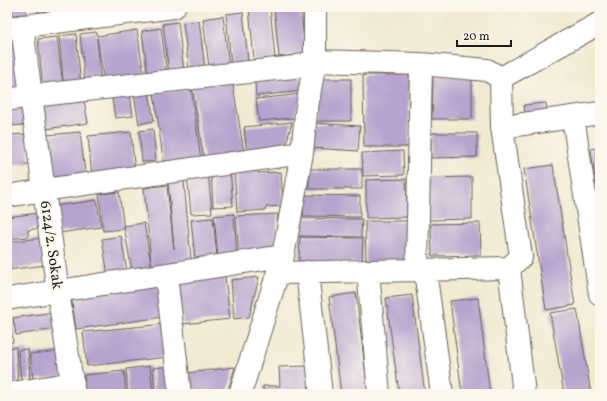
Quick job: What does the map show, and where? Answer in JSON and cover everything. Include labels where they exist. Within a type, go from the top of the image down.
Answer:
[{"type":"street","points":[[14,27],[174,7]]},
{"type":"street","points":[[240,394],[280,265],[302,153],[306,113],[315,61],[315,7]]},
{"type":"street","points":[[501,78],[600,23]]},
{"type":"street","name":"6124/2. Sokak","points":[[14,27],[32,96],[58,292],[73,388]]},
{"type":"street","points":[[7,100],[294,67],[315,61],[421,64],[487,70],[501,78]]},
{"type":"street","points":[[421,64],[421,270],[442,394]]},
{"type":"street","points":[[7,299],[166,275],[280,265],[307,272],[509,268],[521,257],[502,128],[501,78]]},
{"type":"street","points":[[502,128],[600,113]]},
{"type":"street","points":[[573,117],[593,199],[600,294]]},
{"type":"street","points":[[7,196],[302,153]]},
{"type":"street","points":[[509,268],[524,394]]},
{"type":"street","points":[[368,271],[379,394]]},
{"type":"street","points":[[307,272],[321,394]]},
{"type":"street","points":[[166,275],[180,394]]},
{"type":"street","points":[[7,394],[73,388]]},
{"type":"building","points":[[12,7],[25,7],[26,14],[13,15]]},
{"type":"building","points":[[38,7],[52,7],[52,12],[38,13]]},
{"type":"building","points":[[54,7],[69,7],[69,13],[55,14]]},
{"type":"building","points":[[270,7],[275,58],[254,60],[249,8]]},
{"type":"building","points":[[274,7],[301,7],[305,54],[279,57]]},
{"type":"building","points":[[243,12],[248,62],[231,64],[226,14]]},
{"type":"building","points":[[223,16],[229,65],[209,67],[203,19]]},
{"type":"building","points":[[199,21],[205,69],[189,70],[183,23]]},
{"type":"building","points":[[178,22],[184,72],[169,74],[163,24]]},
{"type":"building","points":[[161,28],[167,75],[148,77],[142,31]]},
{"type":"building","points":[[137,30],[144,76],[104,82],[97,38],[101,84],[85,85],[80,34],[96,32],[97,36]]},
{"type":"building","points":[[76,34],[81,86],[64,87],[59,36]]},
{"type":"building","points":[[57,37],[63,87],[43,89],[38,39]]},
{"type":"building","points":[[18,41],[23,93],[7,95],[7,42]]},
{"type":"building","points":[[363,75],[409,75],[409,147],[364,147]]},
{"type":"building","points":[[433,76],[472,77],[472,119],[432,119]]},
{"type":"building","points":[[301,77],[303,91],[256,96],[255,82]]},
{"type":"building","points":[[232,79],[244,153],[204,160],[192,85]]},
{"type":"building","points":[[316,79],[351,79],[351,121],[316,121]]},
{"type":"building","points":[[148,86],[154,121],[139,124],[133,89]]},
{"type":"building","points":[[129,88],[133,116],[115,118],[111,91]]},
{"type":"building","points":[[191,88],[201,160],[164,166],[154,93]]},
{"type":"building","points":[[302,94],[294,118],[259,121],[256,99]]},
{"type":"building","points":[[83,95],[88,123],[46,129],[41,101]]},
{"type":"building","points":[[546,103],[547,112],[525,115],[524,105]]},
{"type":"building","points":[[24,107],[26,125],[7,126],[7,109]]},
{"type":"building","points":[[292,122],[284,152],[247,156],[244,127]]},
{"type":"building","points":[[314,123],[360,126],[358,151],[312,148]]},
{"type":"building","points":[[153,129],[156,161],[142,162],[139,131]]},
{"type":"building","points":[[80,132],[86,180],[53,184],[47,135]]},
{"type":"building","points":[[131,132],[135,173],[92,177],[88,136]]},
{"type":"building","points":[[431,133],[477,133],[477,157],[431,158]]},
{"type":"building","points":[[28,134],[29,164],[7,165],[7,135]]},
{"type":"building","points":[[600,147],[600,185],[596,186],[591,149]]},
{"type":"building","points":[[403,151],[404,175],[363,176],[362,153]]},
{"type":"building","points":[[553,165],[575,305],[546,310],[524,169]]},
{"type":"building","points":[[258,166],[258,173],[281,172],[283,206],[266,207],[266,210],[237,212],[234,168]]},
{"type":"building","points":[[230,169],[233,206],[213,207],[211,170]]},
{"type":"building","points":[[309,169],[362,169],[362,189],[309,189]]},
{"type":"building","points":[[208,172],[212,213],[191,214],[187,174]]},
{"type":"building","points":[[472,177],[472,219],[428,220],[427,178]]},
{"type":"building","points":[[406,179],[407,217],[366,218],[366,180]]},
{"type":"building","points":[[184,181],[191,260],[175,261],[176,266],[152,269],[144,188],[167,185],[174,249],[168,182]]},
{"type":"building","points":[[119,192],[124,229],[103,231],[99,194]]},
{"type":"building","points":[[304,195],[360,196],[360,217],[303,216]]},
{"type":"building","points":[[97,200],[101,227],[59,233],[55,206]]},
{"type":"building","points":[[39,213],[41,228],[28,230],[28,237],[7,239],[7,217]]},
{"type":"building","points":[[234,214],[237,257],[218,258],[214,216]]},
{"type":"building","points":[[278,214],[274,255],[239,257],[236,216]]},
{"type":"building","points":[[213,218],[217,256],[195,258],[191,220]]},
{"type":"building","points":[[298,218],[362,219],[361,237],[297,236]]},
{"type":"building","points":[[365,221],[409,221],[410,265],[366,266]]},
{"type":"building","points":[[144,223],[152,269],[132,272],[124,226]]},
{"type":"building","points":[[480,223],[481,255],[432,256],[431,224]]},
{"type":"building","points":[[121,236],[127,272],[108,275],[102,239]]},
{"type":"building","points":[[300,237],[363,238],[362,263],[299,261]]},
{"type":"building","points":[[42,238],[46,265],[7,270],[7,242]]},
{"type":"building","points":[[225,276],[230,319],[183,324],[178,281]]},
{"type":"building","points":[[259,277],[249,317],[234,319],[231,280]]},
{"type":"building","points":[[159,282],[163,317],[76,329],[71,295]]},
{"type":"building","points":[[356,293],[368,394],[341,394],[329,297]]},
{"type":"building","points":[[412,295],[425,394],[399,394],[386,298]]},
{"type":"building","points":[[478,298],[490,394],[462,394],[450,301]]},
{"type":"building","points":[[577,309],[591,394],[564,394],[550,313]]},
{"type":"building","points":[[54,312],[56,329],[16,335],[13,318]]},
{"type":"building","points":[[7,317],[10,317],[13,342],[7,343]]},
{"type":"building","points":[[165,324],[168,357],[87,366],[83,332]]},
{"type":"building","points":[[16,347],[18,383],[7,383],[7,348]]},
{"type":"building","points":[[28,349],[30,380],[21,380],[18,350]]},
{"type":"building","points":[[60,351],[63,376],[33,380],[30,354]]},
{"type":"building","points":[[150,366],[153,394],[128,394],[126,369]]},
{"type":"building","points":[[171,366],[173,394],[155,394],[153,368]]},
{"type":"building","points":[[310,366],[310,394],[263,394],[263,386],[280,386],[279,367]]},
{"type":"building","points":[[235,367],[227,394],[190,394],[187,373]]},
{"type":"building","points":[[124,371],[126,394],[85,394],[84,375]]}]
